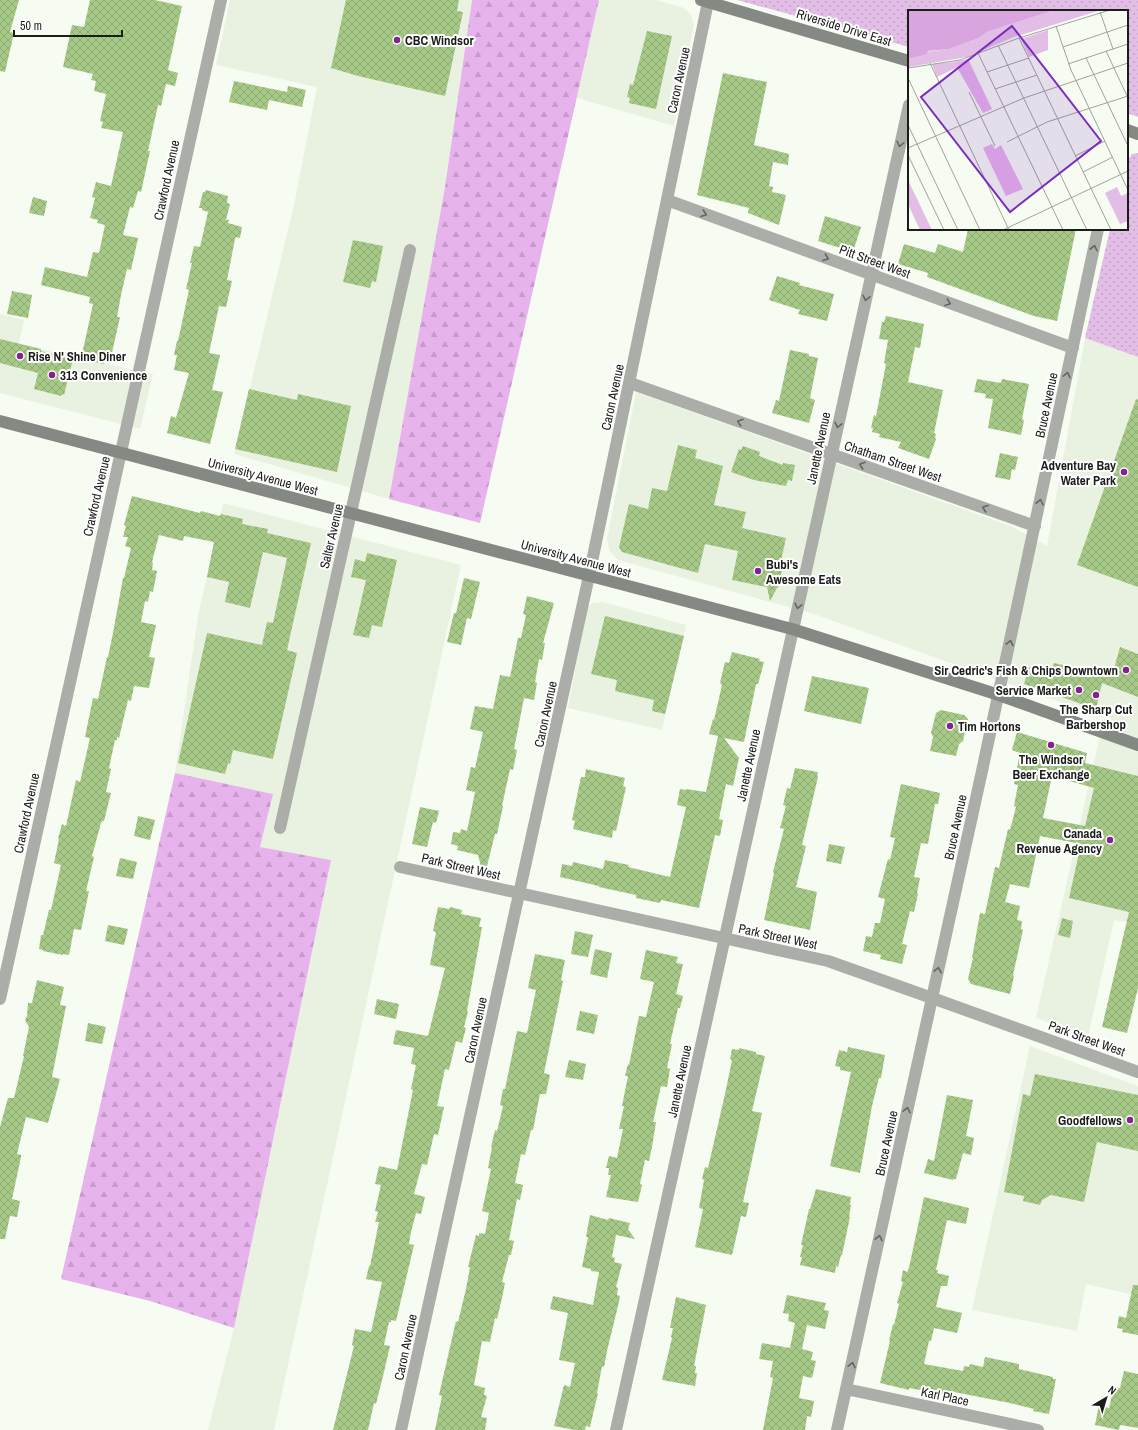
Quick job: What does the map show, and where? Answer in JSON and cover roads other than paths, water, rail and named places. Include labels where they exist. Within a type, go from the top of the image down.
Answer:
[{"type":"main road","name":"Riverside Drive East","points":[[705,1],[908,61]]},
{"type":"main road","points":[[1128,130],[1138,134]]},
{"type":"main road","name":"University Avenue West","points":[[0,421],[792,629],[999,695],[1138,745]]},
{"type":"street","name":"Crawford Avenue","points":[[0,999],[111,489],[221,0]]},
{"type":"street","name":"Caron Avenue","points":[[401,1430],[589,576],[667,200],[705,1]]},
{"type":"street","name":"Janette Avenue","points":[[616,1430],[792,629],[908,110]]},
{"type":"street","name":"Pitt Street West","points":[[667,200],[1073,348]]},
{"type":"street","name":"Bruce Avenue","points":[[838,1430],[999,695],[1098,230]]},
{"type":"street","name":"Salter Avenue","points":[[280,828],[410,250]]},
{"type":"street","name":"Chatham Street West","points":[[630,383],[1035,526]]},
{"type":"street","name":"Park Street West","points":[[400,867],[828,961],[1138,1072]]},
{"type":"street","name":"Karl Place","points":[[846,1389],[1038,1430]]},
{"type":"place","name":"CBC Windsor","points":[[397,40]]},
{"type":"place","name":"Rise N' Shine Diner","points":[[20,356]]},
{"type":"place","name":"313 Convenience","points":[[52,375]]},
{"type":"place","name":"Adventure Bay Water Park","points":[[1124,472]]},
{"type":"place","name":"Bubi's Awesome Eats","points":[[758,571]]},
{"type":"place","name":"Sir Cedric's Fish & Chips Downtown","points":[[1126,670]]},
{"type":"place","name":"Service Market","points":[[1079,690]]},
{"type":"place","name":"The Sharp Cut Barbershop","points":[[1096,695]]},
{"type":"place","name":"Tim Hortons","points":[[950,726]]},
{"type":"place","name":"The Windsor Beer Exchange","points":[[1051,745]]},
{"type":"place","name":"Canada Revenue Agency","points":[[1110,840]]},
{"type":"place","name":"Goodfellows","points":[[1130,1120]]}]
